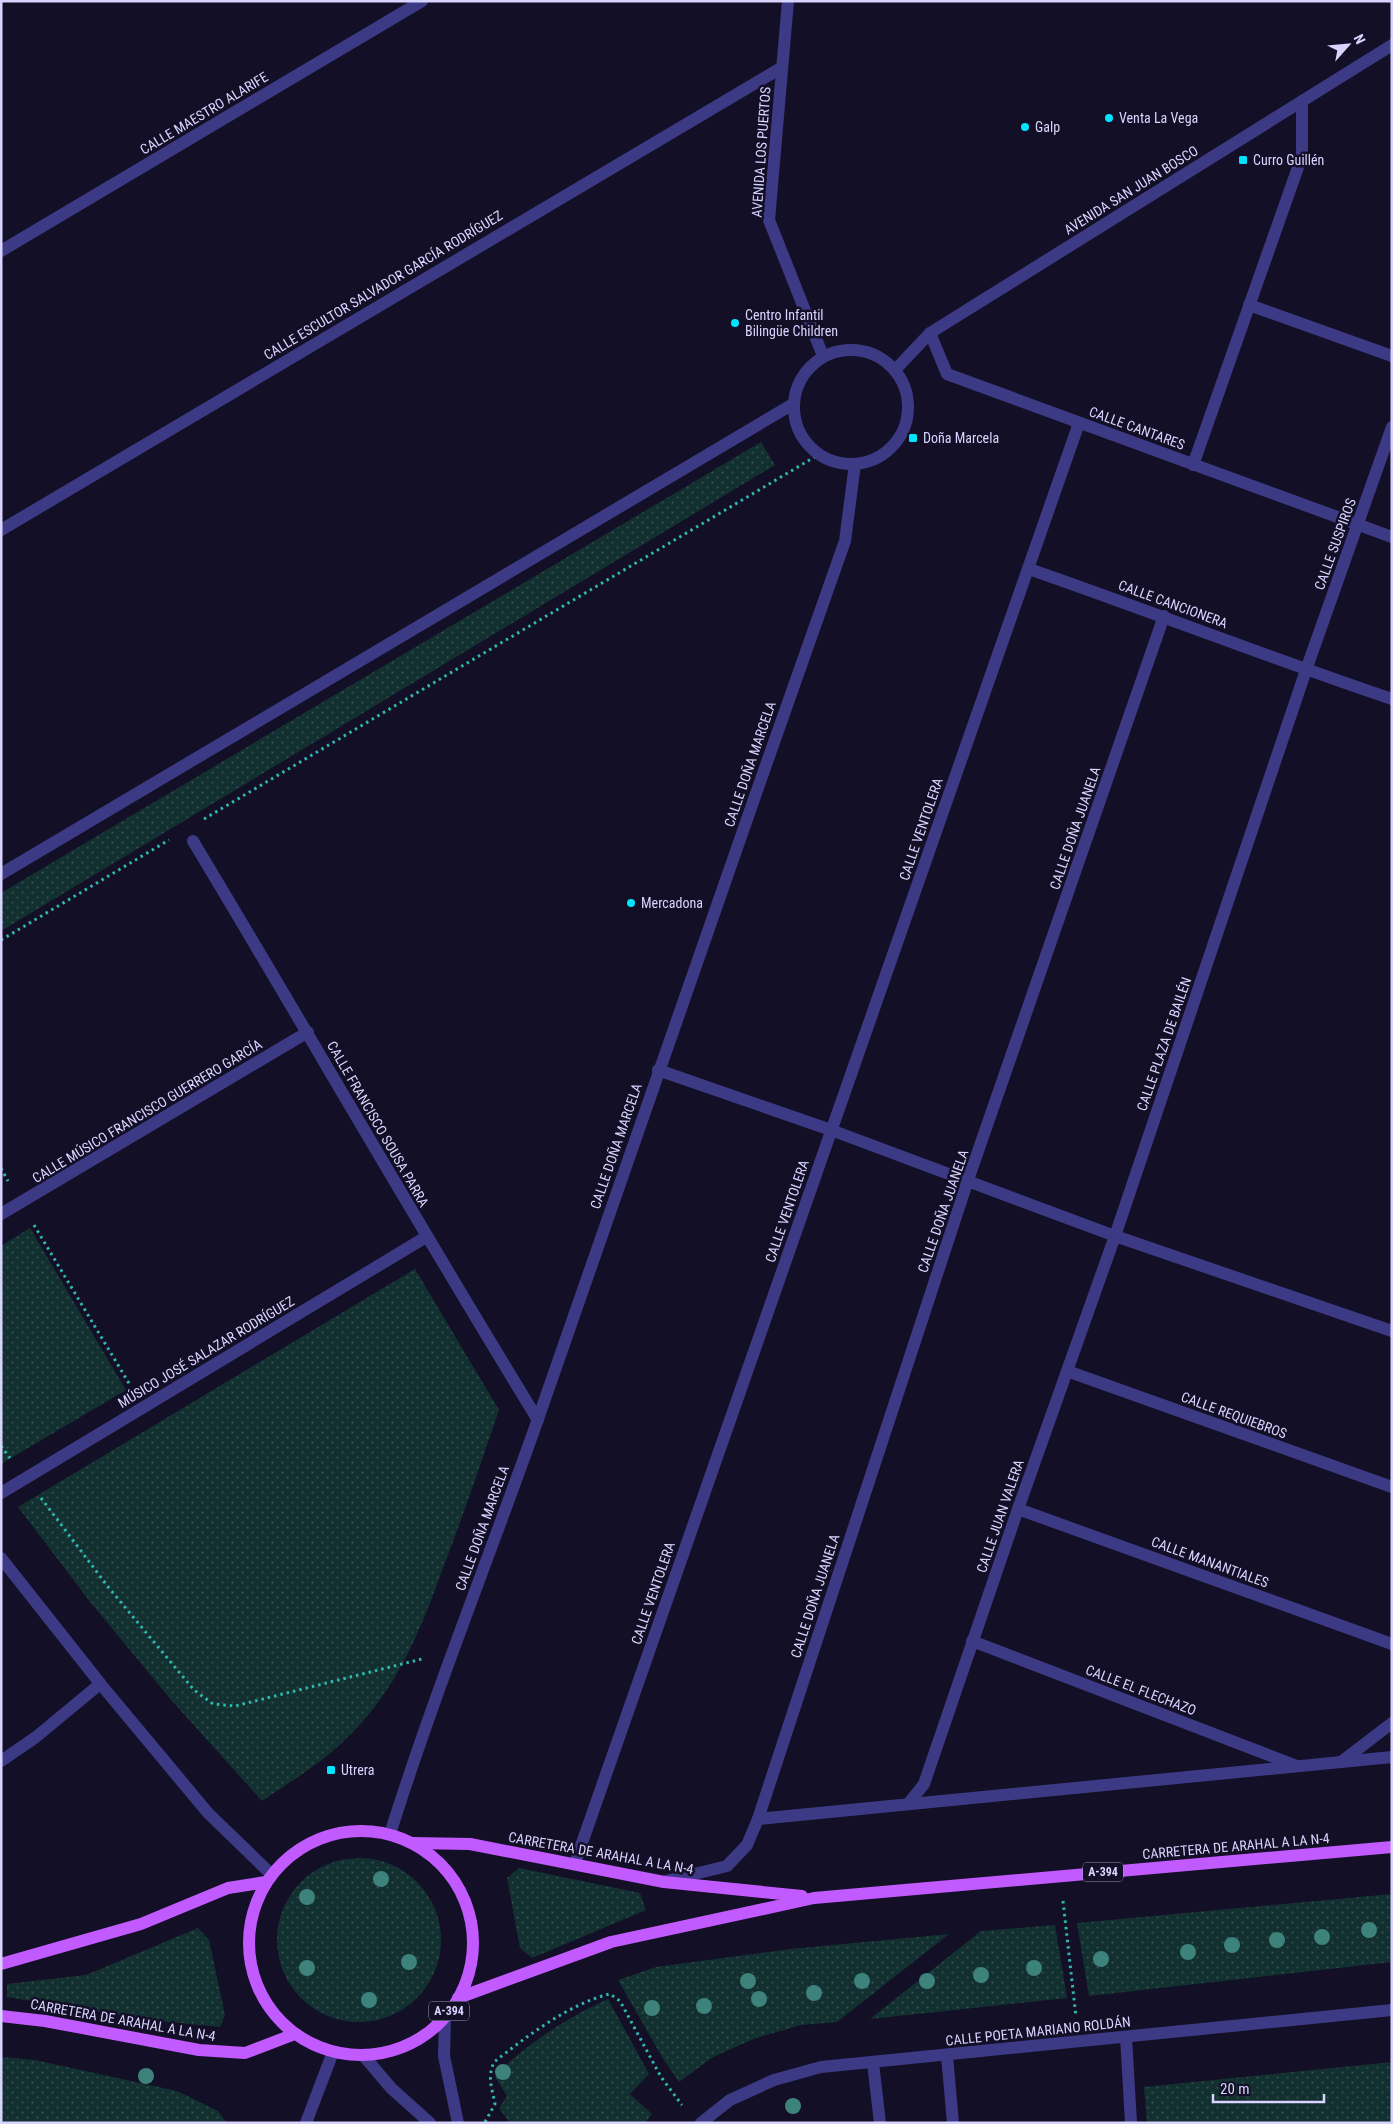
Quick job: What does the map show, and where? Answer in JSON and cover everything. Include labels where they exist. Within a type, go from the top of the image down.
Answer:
[{"type":"main road","name":"A-394","points":[[357,1830],[390,1834],[412,1843],[436,1860],[456,1883],[468,1910],[473,1940],[470,1970],[458,1998],[445,2018],[422,2037],[394,2050],[363,2055],[333,2052],[313,2044],[295,2034],[271,2010],[255,1981],[248,1947],[252,1913],[269,1878],[295,1851],[325,1836],[357,1830]]},
{"type":"main road","name":"CARRETERA DE ARAHAL A LA N-4","points":[[412,1843],[470,1844],[575,1863],[664,1882],[814,1898]]},
{"type":"main road","name":"CARRETERA DE ARAHAL A LA N-4","points":[[458,1998],[611,1942],[814,1898],[1392,1847]]},
{"type":"main road","points":[[1,1964],[141,1924],[228,1888],[269,1878]]},
{"type":"main road","name":"CARRETERA DE ARAHAL A LA N-4","points":[[1,2016],[45,2021],[199,2050],[245,2053],[295,2034]]},
{"type":"street","name":"CALLE MAESTRO ALARIFE","points":[[1,251],[422,1]]},
{"type":"street","name":"AVENIDA LOS PUERTOS","points":[[788,1],[769,220],[823,356]]},
{"type":"street","name":"AVENIDA SAN JUAN BOSCO","points":[[895,370],[930,333],[1392,45]]},
{"type":"street","name":"CALLE ESCULTOR SALVADOR GARCÍA RODRÍGUEZ","points":[[1,530],[781,68]]},
{"type":"street","points":[[1193,465],[1302,156],[1302,101]]},
{"type":"street","points":[[1249,305],[1392,356]]},
{"type":"street","name":"CALLE CANTARES","points":[[930,333],[947,374],[1392,537]]},
{"type":"street","points":[[841,349],[861,350],[880,357],[895,370],[904,385],[908,403],[907,421],[900,438],[888,451],[872,460],[855,464],[836,462],[818,454],[804,440],[796,423],[793,404],[797,385],[807,368],[823,356],[841,349]]},
{"type":"street","points":[[1,874],[793,404]]},
{"type":"street","name":"CALLE VENTOLERA","points":[[575,1863],[1079,423]]},
{"type":"street","name":"CALLE SUSPIROS","points":[[1306,670],[1392,427]]},
{"type":"street","name":"CALLE DOÑA MARCELA","points":[[390,1834],[418,1745],[538,1420],[658,1070],[845,541],[855,464]]},
{"type":"street","name":"CALLE CANCIONERA","points":[[1029,569],[1164,616],[1306,670]]},
{"type":"street","name":"CALLE DOÑA JUANELA","points":[[664,1882],[727,1866],[747,1845],[758,1819],[968,1180],[1164,616]]},
{"type":"street","points":[[1306,670],[1392,699]]},
{"type":"street","name":"CALLE PLAZA DE BAILÉN","points":[[1115,1236],[1306,670]]},
{"type":"street","name":"CALLE FRANCISCO SOUSA PARRA","points":[[194,842],[308,1032],[426,1237],[538,1420]]},
{"type":"street","name":"CALLE MÚSICO FRANCISCO GUERRERO GARCÍA","points":[[1,1214],[308,1032]]},
{"type":"street","points":[[658,1070],[831,1130],[1115,1236],[1392,1331]]},
{"type":"street","name":"CALLE JUAN VALERA","points":[[909,1803],[924,1784],[1018,1509],[1115,1236]]},
{"type":"street","name":"MÚSICO JOSÉ SALAZAR RODRÍGUEZ","points":[[1,1493],[426,1237]]},
{"type":"street","name":"CALLE REQUIEBROS","points":[[1067,1371],[1392,1488]]},
{"type":"street","name":"CALLE MANANTIALES","points":[[1018,1509],[1392,1644]]},
{"type":"street","points":[[1,1558],[100,1684],[208,1813],[269,1878]]},
{"type":"street","name":"CALLE EL FLECHAZO","points":[[972,1641],[1300,1767]]},
{"type":"street","points":[[1,1761],[36,1738],[100,1684]]},
{"type":"street","points":[[1341,1762],[1392,1723]]},
{"type":"street","points":[[758,1819],[1392,1757]]},
{"type":"street","name":"CALLE POETA MARIANO ROLDÁN","points":[[701,2123],[730,2100],[774,2080],[821,2067],[947,2056],[1392,2010]]},
{"type":"street","points":[[445,2018],[444,2056],[458,2123]]},
{"type":"street","points":[[1126,2038],[1131,2123]]},
{"type":"street","points":[[306,2123],[333,2052]]},
{"type":"street","points":[[363,2055],[391,2088],[430,2123]]},
{"type":"street","points":[[947,2056],[953,2123]]},
{"type":"street","points":[[873,2063],[880,2123]]},
{"type":"path","points":[[195,824],[818,454]]},
{"type":"path","points":[[1,940],[170,839]]},
{"type":"path","points":[[1,1168],[143,1408]]},
{"type":"path","points":[[1,1446],[109,1588],[194,1690],[214,1704],[235,1706],[454,1651]]},
{"type":"path","points":[[1060,1876],[1079,2042]]},
{"type":"path","points":[[484,2123],[495,2104],[489,2073],[494,2062],[554,2020],[596,1997],[610,1994],[620,2001],[661,2077],[687,2111]]},
{"type":"green space","points":[[761,442],[775,465],[1,931],[1,893]]},
{"type":"green space","points":[[30,1228],[126,1390],[1,1464],[1,1246]]},
{"type":"green space","points":[[415,1269],[499,1410],[425,1616],[393,1681],[363,1721],[345,1740],[315,1765],[262,1801],[172,1701],[91,1603],[18,1507]]},
{"type":"green space","points":[[367,1858],[390,1864],[405,1872],[417,1882],[427,1894],[438,1916],[441,1940],[438,1964],[427,1986],[417,1998],[405,2008],[383,2019],[351,2022],[335,2019],[313,2008],[291,1986],[280,1964],[277,1932],[280,1916],[291,1894],[313,1872],[335,1861]]},
{"type":"green space","points":[[519,1868],[640,1893],[646,1910],[532,1958],[520,1948],[507,1878]]},
{"type":"green space","points":[[1392,1894],[1392,1962],[1089,1996],[1077,1923]]},
{"type":"green space","points":[[1055,1925],[1067,1998],[870,2019],[981,1931]]},
{"type":"green space","points":[[198,1928],[209,1940],[225,2015],[220,2027],[157,2021],[7,1997],[7,1984],[86,1975]]},
{"type":"green space","points":[[949,1934],[837,2022],[801,2025],[756,2038],[713,2057],[679,2082],[662,2057],[618,1980],[656,1967],[791,1949]]},
{"type":"green space","points":[[608,1999],[649,2074],[630,2094],[652,2114],[645,2123],[510,2123],[499,2108],[507,2096],[495,2077],[498,2072],[550,2031]]},
{"type":"green space","points":[[1,2057],[35,2060],[177,2091],[218,2111],[227,2123],[1,2123]]},
{"type":"green space","points":[[1392,2062],[1392,2123],[1147,2123],[1144,2087]]},
{"type":"place","name":"Venta La Vega","points":[[1109,118]]},
{"type":"place","name":"Galp","points":[[1025,127]]},
{"type":"place","name":"Curro Guillén","points":[[1243,160]]},
{"type":"place","name":"Centro Infantil Bilingüe Children","points":[[735,323]]},
{"type":"place","name":"Doña Marcela","points":[[913,438]]},
{"type":"place","name":"Mercadona","points":[[631,903]]},
{"type":"place","name":"Utrera","points":[[331,1770]]}]
